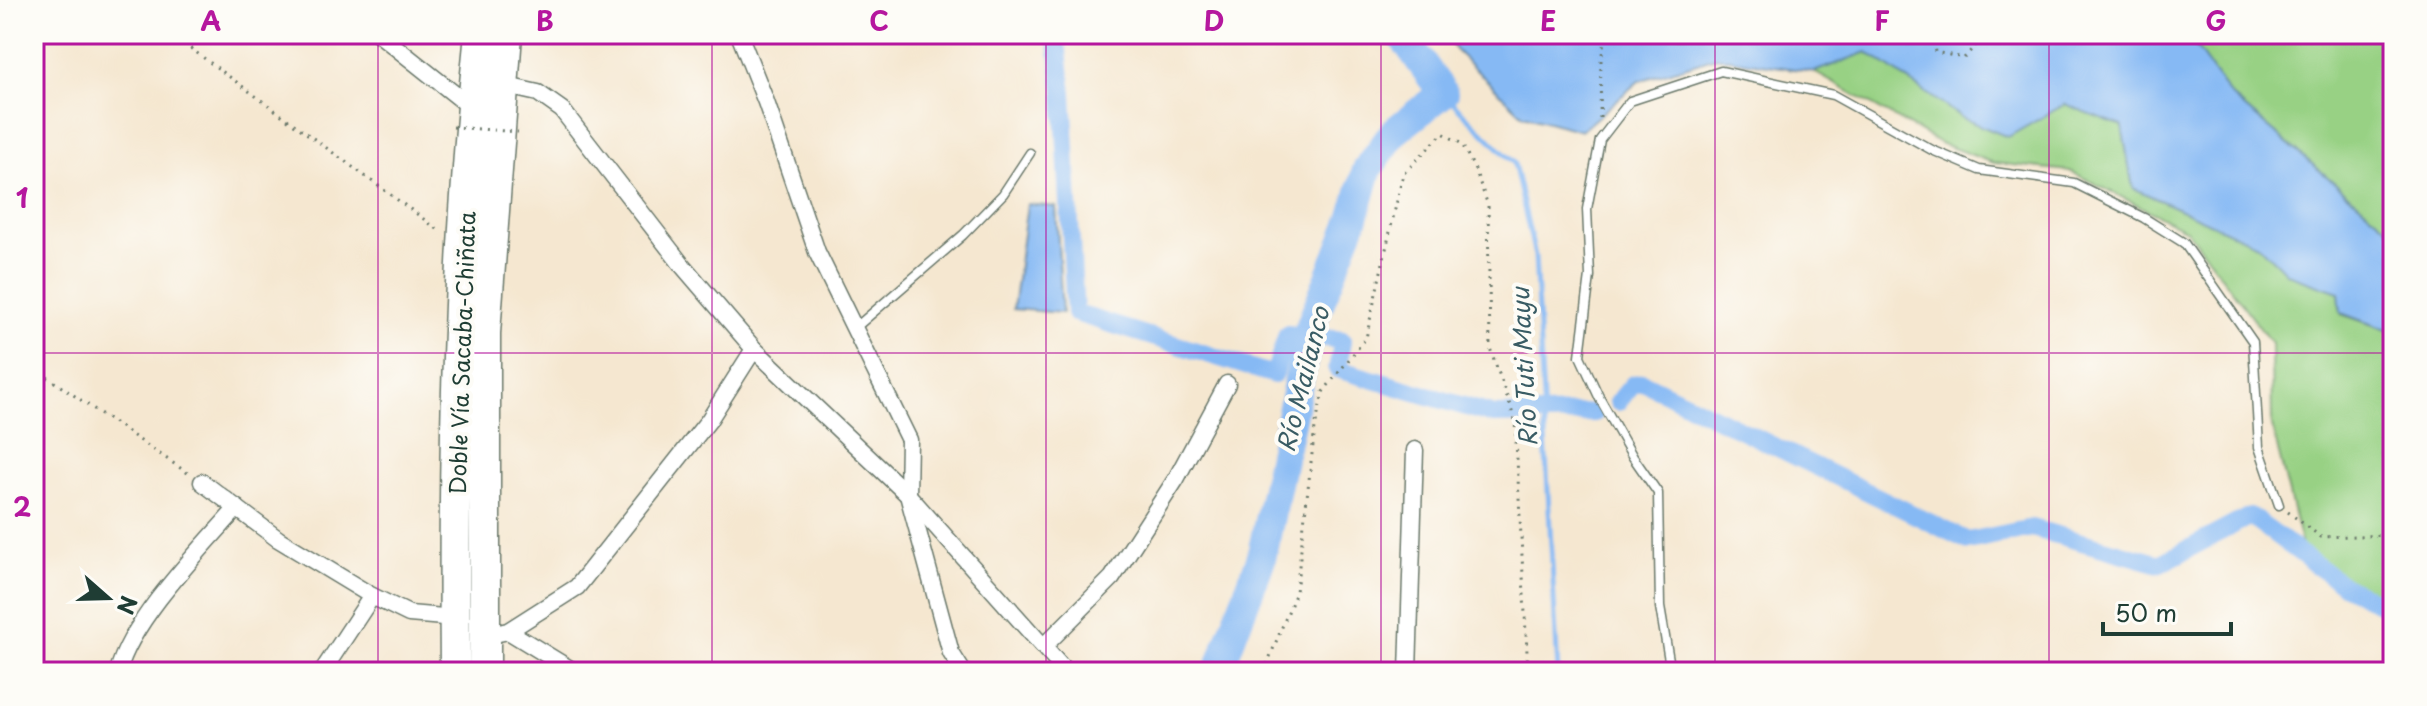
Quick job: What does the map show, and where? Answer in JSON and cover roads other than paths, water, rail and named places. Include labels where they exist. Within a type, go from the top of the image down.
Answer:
[{"type":"highway","name":"Doble Vía Sacaba-Chiñata","points":[[455,672],[463,118],[480,34]]},
{"type":"highway","name":"Doble Vía Sacaba-Chiñata","points":[[485,672],[496,634],[485,333],[507,34]]},
{"type":"street","points":[[379,34],[463,118]]},
{"type":"street","points":[[739,34],[766,102],[817,252],[909,440],[908,495],[951,653],[963,672]]},
{"type":"street","points":[[502,85],[538,93],[562,110],[682,265],[754,349],[908,495],[1066,672]]},
{"type":"street","points":[[496,634],[577,587],[709,420],[754,349]]},
{"type":"street","points":[[1044,646],[1112,578],[1176,479],[1227,384]]},
{"type":"street","points":[[1408,672],[1415,450]]},
{"type":"street","points":[[202,482],[278,539],[372,596],[409,614],[455,618]]},
{"type":"street","points":[[118,672],[123,653],[168,588],[237,508]]},
{"type":"street","points":[[322,672],[372,596]]},
{"type":"street","points":[[496,634],[575,672]]},
{"type":"lane","points":[[1671,672],[1660,607],[1658,493],[1633,457],[1580,356],[1590,276],[1587,209],[1600,140],[1630,101],[1721,71],[1833,95],[1932,150],[1979,170],[2074,183],[2144,218],[2184,243],[2253,342],[2259,447],[2279,505]]},
{"type":"lane","points":[[854,328],[963,235],[1003,194],[1030,153]]},
{"type":"water","points":[[1446,34],[2187,34],[2230,95],[2393,232],[2393,332],[2341,313],[2339,292],[2287,274],[2260,246],[2133,188],[2122,126],[2065,104],[2008,137],[1964,119],[1867,52],[1814,72],[1716,57],[1639,81],[1581,131],[1523,115],[1455,50]]},
{"type":"water","points":[[1027,204],[1056,207],[1062,313],[1013,309]]},
{"type":"waterway","points":[[1056,34],[1063,93],[1075,313],[1274,375],[1287,334],[1343,340],[1337,369],[1494,415],[1595,413]]},
{"type":"waterway","name":"Río Mailanco","points":[[1218,672],[1261,559],[1310,327],[1354,217],[1367,170],[1394,132],[1443,93],[1401,34]]},
{"type":"waterway","name":"Río Tuti Mayu","points":[[1443,93],[1514,163],[1535,256],[1558,672]]},
{"type":"waterway","points":[[1618,402],[1633,384],[1643,382],[1968,541],[2032,528],[2160,564],[2250,516],[2343,585],[2393,610]]}]
